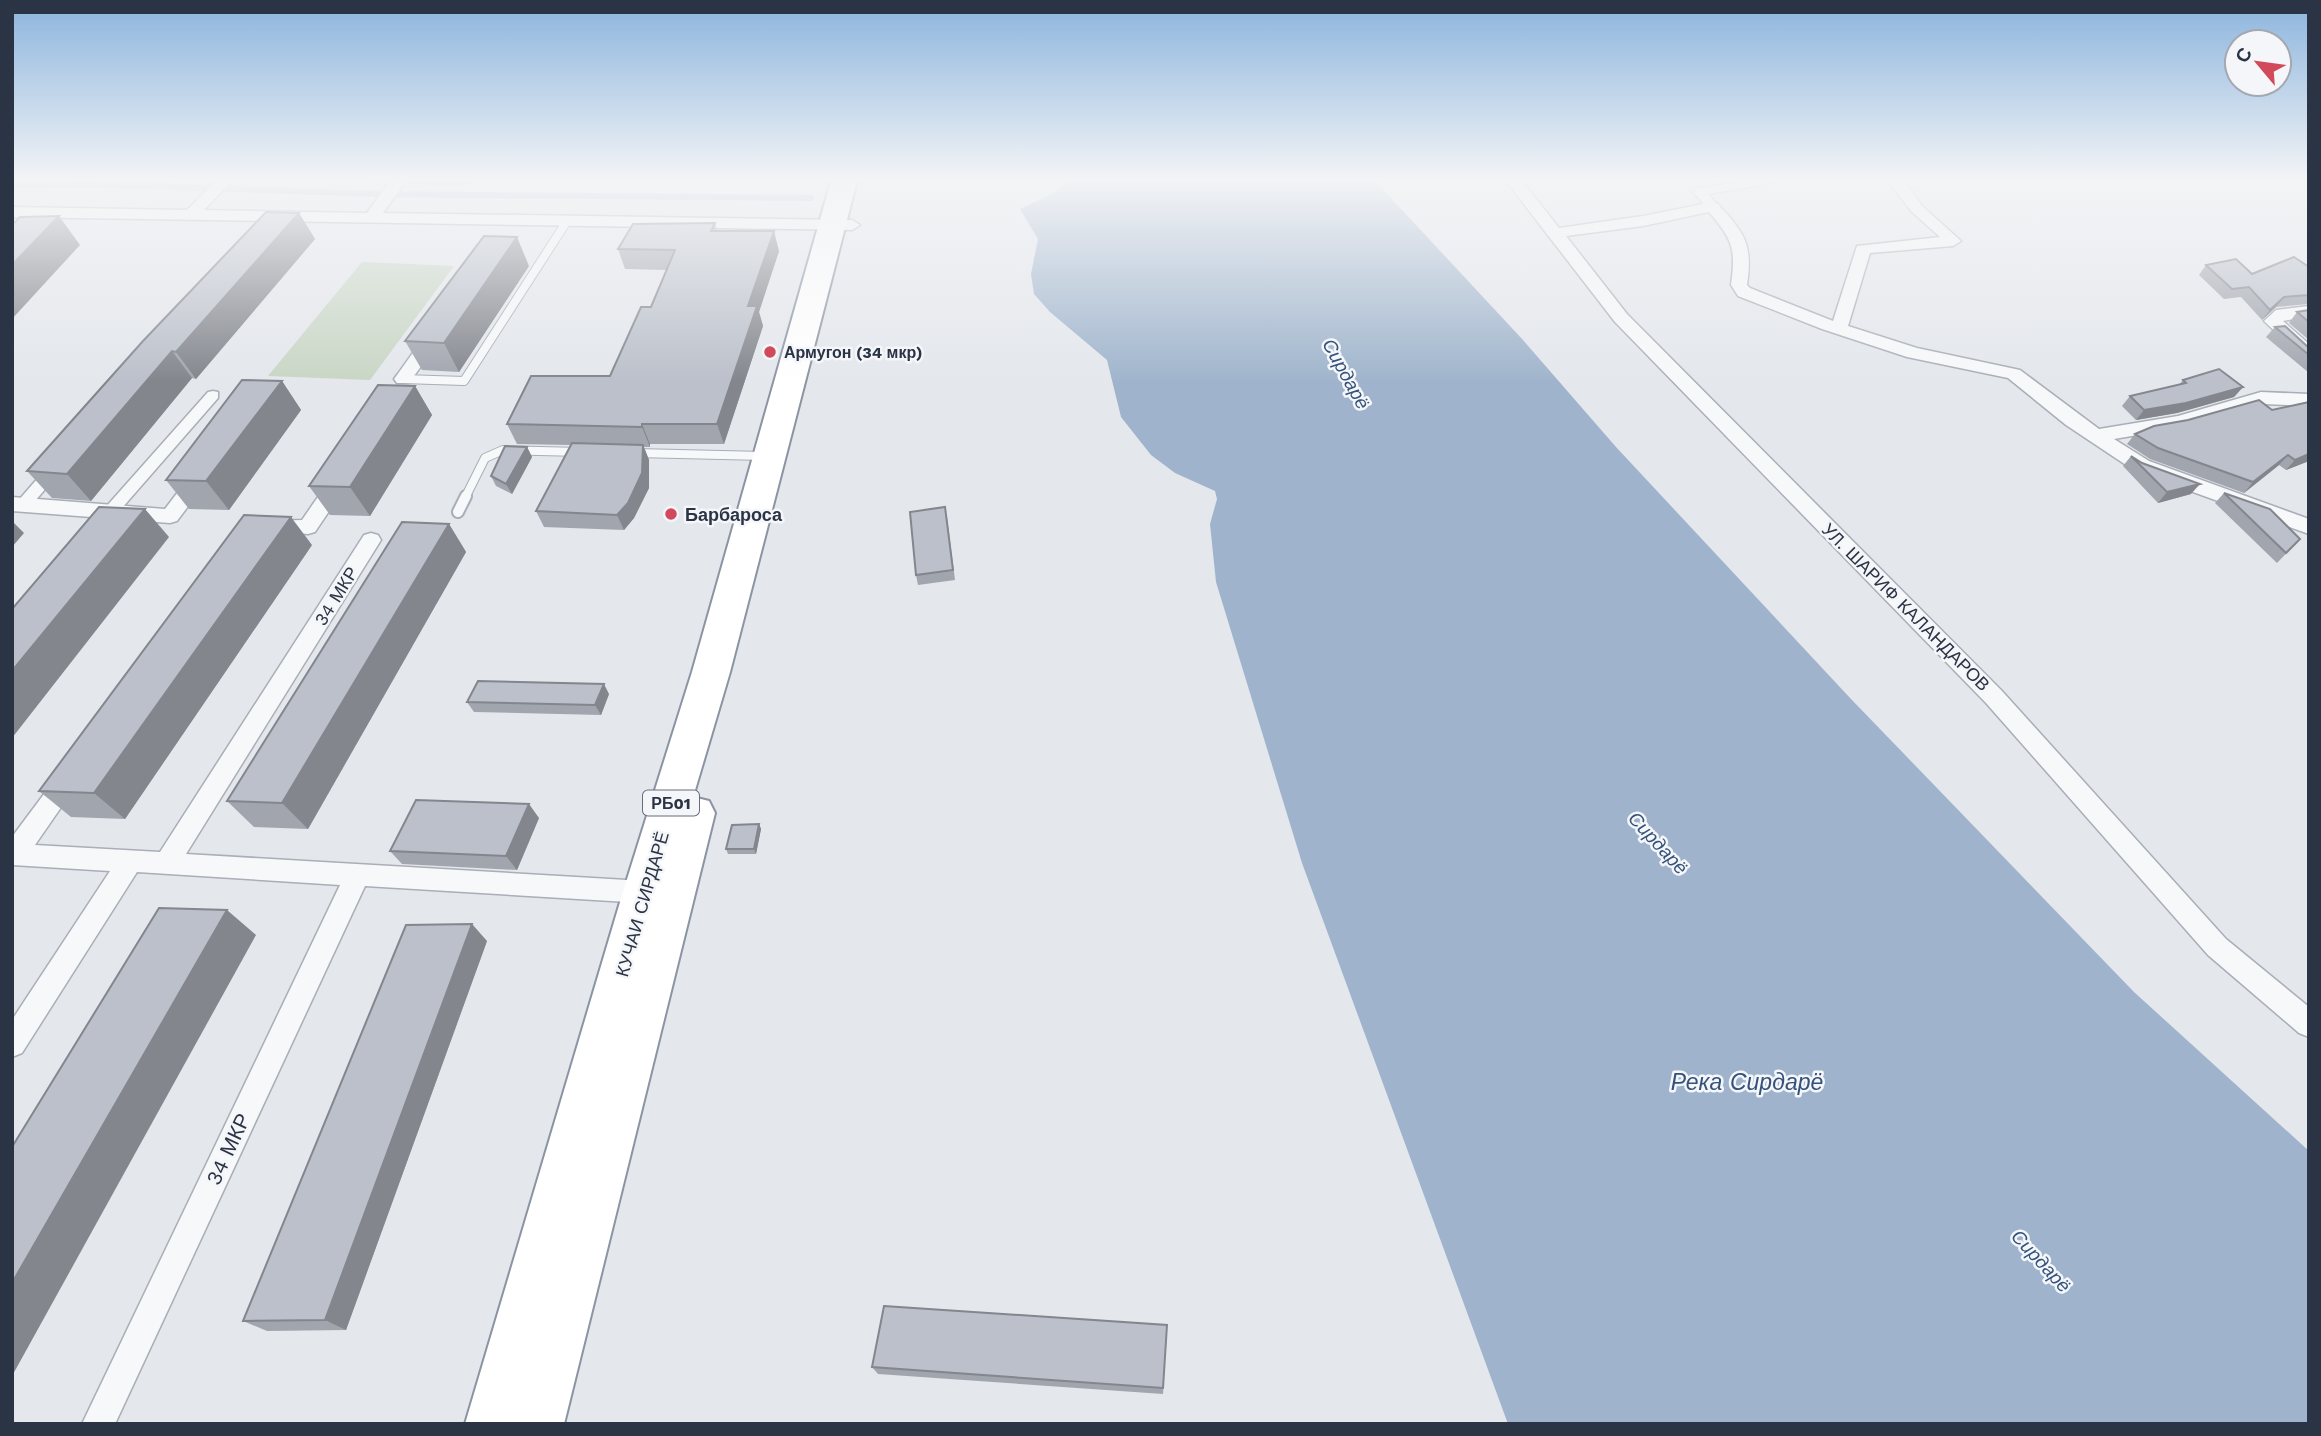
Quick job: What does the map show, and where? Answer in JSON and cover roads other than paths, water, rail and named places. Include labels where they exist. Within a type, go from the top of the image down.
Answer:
[{"type":"highway","name":"КУЧАИ СИРДАРЁ","points":[[493,1424],[644,892],[711,672],[769,456],[835,248]]},
{"type":"highway","name":"РБ01","points":[[536,1424],[673,893],[750,616],[837,248]]},
{"type":"street","name":"УЛ. ШАРИФ КАЛАНДАРОВ","points":[[1567,248],[1622,318],[1994,697],[2217,947],[2309,1024]]},
{"type":"street","points":[[1743,248],[1738,285],[1745,292],[1913,353],[2014,374],[2095,436],[2142,466],[2309,527]]},
{"type":"street","points":[[1839,328],[1863,249],[1874,248]]},
{"type":"street","points":[[2309,311],[2283,314],[2273,321],[2309,354]]},
{"type":"street","points":[[403,379],[443,322]]},
{"type":"street","points":[[92,533],[213,395]]},
{"type":"street","points":[[2095,436],[2179,422],[2261,398],[2309,400]]},
{"type":"street","points":[[251,526],[308,527],[354,459]]},
{"type":"street","points":[[18,504],[170,516],[210,463]]},
{"type":"street","points":[[18,504],[54,470]]},
{"type":"street","name":"34 МКР","points":[[166,865],[371,540]]},
{"type":"street","points":[[13,854],[80,763]]},
{"type":"street","points":[[13,854],[644,892]]},
{"type":"street","points":[[12,1044],[129,863]]},
{"type":"street","name":"34 МКР","points":[[98,1424],[358,874]]},
{"type":"lane","points":[[403,379],[464,381],[550,248]]},
{"type":"lane","points":[[458,512],[485,458],[503,450],[587,452]]},
{"type":"lane","points":[[629,453],[769,456]]},
{"type":"water","name":"Река Сирдарё","points":[[1036,248],[1437,248],[1523,340],[1616,447],[1851,699],[2134,992],[2309,1151],[2309,1424],[1508,1424],[1302,863],[1216,582],[1210,524],[1217,499],[1215,491],[1175,473],[1151,455],[1121,417],[1107,360],[1050,312],[1034,294],[1031,274]]},
{"type":"place","name":"Армугон (34 мкр)","points":[[770,352]]},
{"type":"place","name":"Барбароса","points":[[671,514]]},
{"type":"water label","name":"Сирдарё","points":[[1346,374]]},
{"type":"water label","name":"Сирдарё","points":[[1658,843]]},
{"type":"water label","name":"Сирдарё","points":[[2041,1261]]}]
